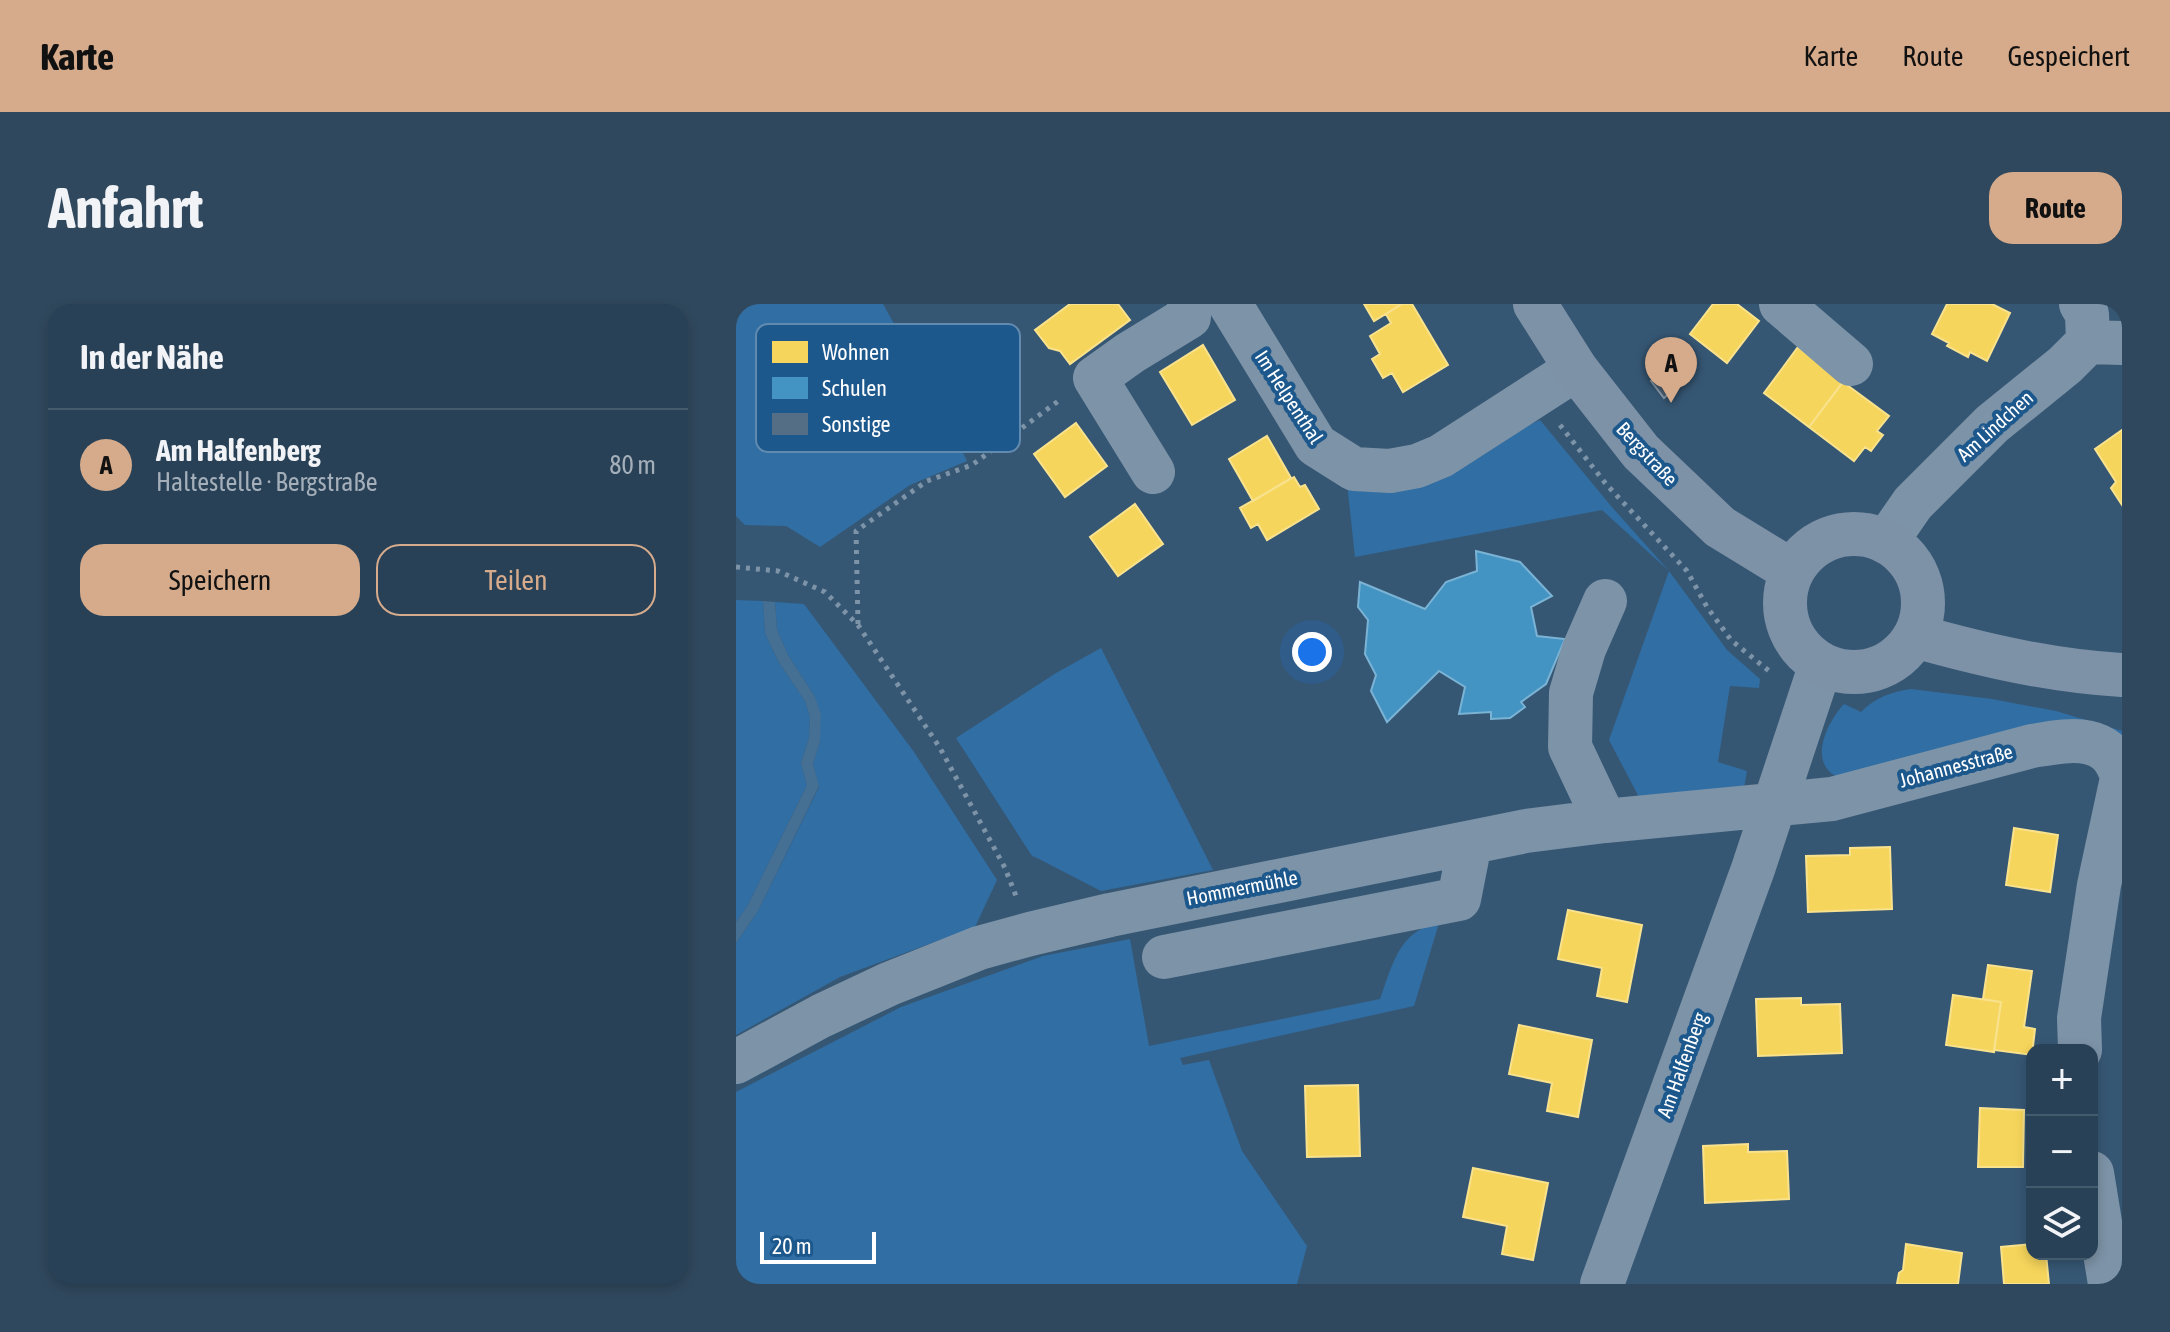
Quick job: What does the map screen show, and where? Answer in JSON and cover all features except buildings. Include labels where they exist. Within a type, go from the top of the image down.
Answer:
[{"type":"main road","name":"Bergstraße","points":[[1535,304],[1576,369],[1641,452],[1720,527],[1792,571]]},
{"type":"main road","points":[[1860,534],[1886,542],[1907,559],[1920,583],[1923,610],[1915,636],[1898,656],[1874,669],[1847,672],[1809,657],[1787,623],[1784,596],[1792,571],[1809,549],[1833,537],[1860,534]]},
{"type":"main road","points":[[1915,636],[1979,654],[2075,672],[2122,675]]},
{"type":"street","points":[[1153,472],[1095,378],[1189,317],[1189,304]]},
{"type":"street","name":"Im Helpenthal","points":[[1230,304],[1316,445],[1354,469],[1390,471],[1417,466],[1454,448],[1576,369]]},
{"type":"street","points":[[1781,304],[1851,364]]},
{"type":"street","name":"Am Lindchen","points":[[1886,542],[1913,503],[1992,424],[2065,365],[2097,330]]},
{"type":"street","points":[[1605,601],[1584,649],[1571,693],[1570,747],[1605,821]]},
{"type":"street","name":"Am Halfenberg","points":[[1602,1284],[1753,869],[1821,664]]},
{"type":"street","name":"Johannesstraße","points":[[1773,805],[1832,799],[1988,757],[2062,741],[2086,741],[2105,749],[2118,765],[2122,778],[2097,900],[2079,1018],[2080,1044]]},
{"type":"street","name":"Hommermühle","points":[[736,1062],[889,984],[979,948],[1030,934],[1526,831],[1773,805]]},
{"type":"street","points":[[1164,957],[1459,899],[1470,843]]},
{"type":"street","points":[[2094,1188],[2110,1284]]},
{"type":"path","points":[[1020,429],[1071,391],[1095,378]]},
{"type":"path","points":[[1536,393],[1606,484],[1687,571],[1707,607],[1731,640],[1769,671],[1821,664]]},
{"type":"path","points":[[858,625],[856,531],[927,481],[972,465],[989,452]]},
{"type":"path","points":[[736,567],[778,571],[825,592],[858,625],[940,748],[1005,868],[1030,934]]},
{"type":"shaded area","points":[[736,304],[883,304],[894,324],[756,324],[756,452],[962,452],[967,461],[910,485],[820,547],[786,526],[745,525],[736,516]]},
{"type":"shaded area","points":[[1540,420],[1669,571],[1602,510],[1355,557],[1347,483]]},
{"type":"shaded area","points":[[1669,571],[1727,650],[1760,679],[1759,688],[1730,686],[1718,762],[1747,771],[1743,794],[1641,801],[1609,740]]},
{"type":"shaded area","points":[[736,600],[763,601],[765,633],[778,661],[805,701],[810,717],[809,738],[801,763],[807,785],[748,905],[736,922]]},
{"type":"shaded area","points":[[763,601],[775,602],[777,630],[788,655],[815,697],[821,715],[820,741],[813,764],[819,786],[758,911],[736,943],[736,922],[748,905],[807,785],[801,763],[809,738],[810,717],[805,701],[778,661],[765,633]]},
{"type":"shaded area","points":[[775,602],[804,604],[914,752],[997,880],[975,927],[840,977],[736,1035],[736,943],[758,911],[819,787],[813,764],[820,741],[815,697],[788,655],[777,630]]},
{"type":"shaded area","points":[[1101,648],[1213,870],[1101,891],[1032,856],[956,738],[1056,673]]},
{"type":"shaded area","points":[[1911,689],[2056,711],[2122,731],[2122,747],[1842,779],[1831,774],[1822,757],[1822,747],[1828,728],[1844,704],[1861,712],[1884,696]]},
{"type":"shaded area","points":[[1439,923],[1414,1006],[1180,1058],[1183,1065],[1209,1060],[1242,1151],[1307,1246],[1297,1284],[736,1284],[736,1092],[901,1007],[1043,956],[1130,939],[1149,1046],[1380,999],[1394,960],[1405,942],[1421,929]]},
{"type":"place","name":"Am Halfenberg","points":[[1671,403]]}]
